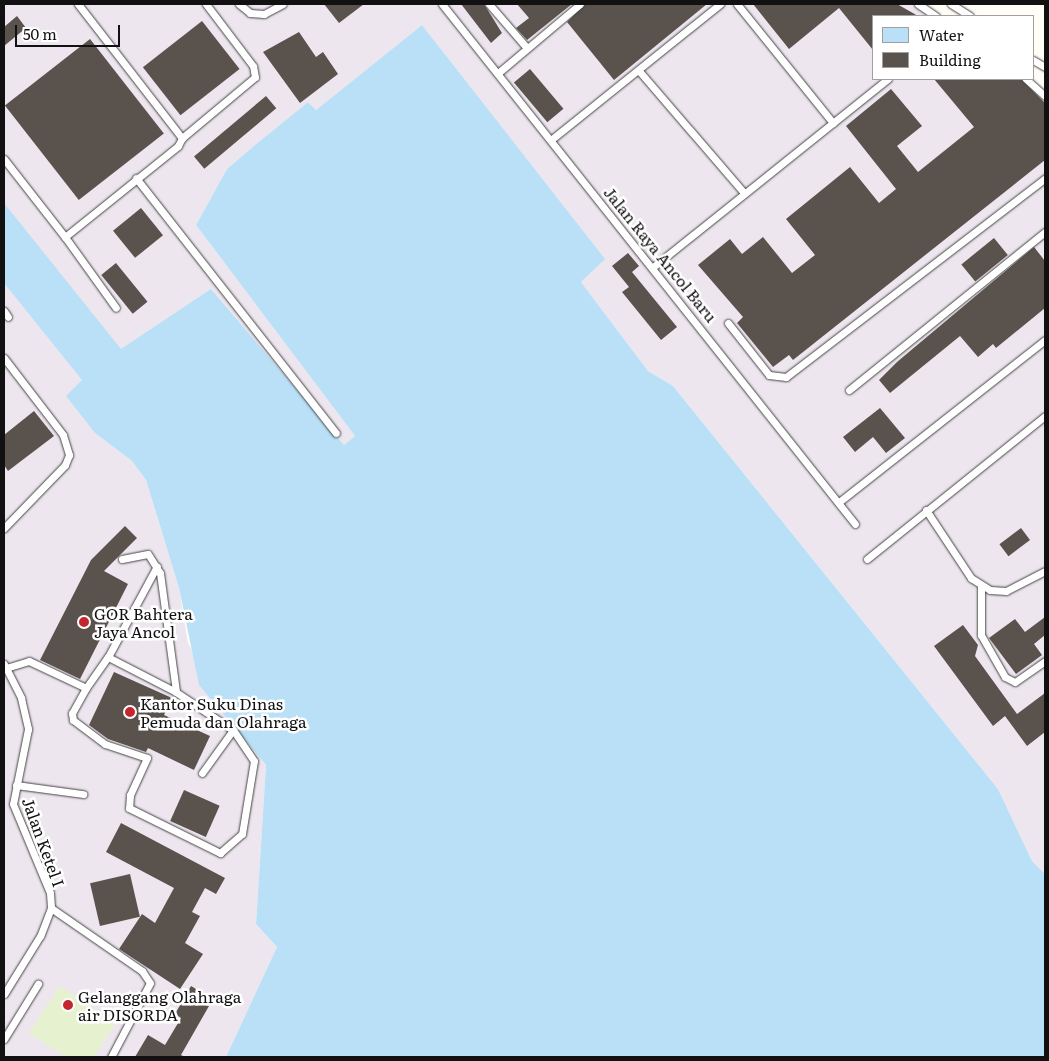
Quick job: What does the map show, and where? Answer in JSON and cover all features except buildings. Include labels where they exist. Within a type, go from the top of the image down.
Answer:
[{"type":"lane","points":[[78,4],[182,138]]},
{"type":"lane","points":[[65,237],[255,77],[253,66],[206,4]]},
{"type":"lane","points":[[239,4],[250,13],[264,14],[283,4]]},
{"type":"lane","name":"Jalan Raya Ancol Baru","points":[[442,4],[552,139],[855,524]]},
{"type":"lane","points":[[489,4],[527,48]]},
{"type":"lane","points":[[498,73],[580,4]]},
{"type":"lane","points":[[552,139],[640,72],[720,4]]},
{"type":"lane","points":[[737,4],[833,123]]},
{"type":"lane","points":[[918,4],[934,15]]},
{"type":"lane","points":[[951,4],[968,15]]},
{"type":"lane","points":[[1034,61],[1045,67]]},
{"type":"lane","points":[[640,72],[744,193]]},
{"type":"lane","points":[[653,267],[887,80]]},
{"type":"lane","points":[[1027,80],[1045,96]]},
{"type":"lane","points":[[4,159],[65,237],[116,308]]},
{"type":"lane","points":[[136,178],[336,433]]},
{"type":"lane","points":[[728,323],[769,376],[786,377],[1045,178]]},
{"type":"lane","points":[[849,390],[1045,232]]},
{"type":"lane","points":[[839,502],[1045,340]]},
{"type":"lane","points":[[4,358],[63,435],[69,455],[65,465],[4,528]]},
{"type":"lane","points":[[867,559],[1045,416]]},
{"type":"lane","points":[[926,510],[971,578],[981,585],[1006,591],[1045,571]]},
{"type":"lane","points":[[122,559],[148,554],[157,566],[176,692]]},
{"type":"lane","points":[[108,657],[176,692],[233,730],[250,752],[254,767],[242,834],[220,853],[129,808],[147,758],[105,744],[73,720],[72,713],[86,688],[108,657],[157,566]]},
{"type":"lane","points":[[981,585],[983,646],[1006,677],[1015,682],[1045,661]]},
{"type":"lane","points":[[5,666],[28,661],[86,688]]},
{"type":"lane","name":"Jalan Ketel I","points":[[4,994],[40,936],[50,908],[50,894],[13,804],[28,729],[5,666]]},
{"type":"lane","points":[[202,773],[233,730]]},
{"type":"lane","points":[[16,785],[83,794]]},
{"type":"lane","points":[[50,908],[142,971],[150,983],[111,1057]]},
{"type":"lane","points":[[4,1039],[38,984]]},
{"type":"shaded area","points":[[4,4],[925,4],[941,15],[872,15],[872,80],[1030,80],[1045,90],[1045,874],[1032,861],[998,789],[673,386],[648,371],[581,282],[604,259],[422,25],[316,110],[308,102],[227,169],[196,225],[355,436],[344,445],[211,289],[95,433],[132,461],[146,480],[179,588],[188,643],[237,731],[266,765],[256,924],[277,947],[226,1057],[4,1057]]},
{"type":"green space","name":"Gelanggang Olahraga air DISORDA","points":[[60,986],[116,1023],[94,1057],[66,1057],[29,1033]]},
{"type":"water","points":[[422,25],[605,259],[581,282],[648,371],[673,386],[998,789],[1032,861],[1045,874],[1045,1057],[226,1057],[277,947],[256,924],[266,765],[199,685],[179,588],[146,480],[132,461],[95,433],[66,396],[82,380],[4,283],[4,203],[121,349],[211,289],[344,445],[355,436],[196,225],[227,169],[308,102],[316,110]]},
{"type":"place","name":"GOR Bahtera Jaya Ancol","points":[[84,622]]},
{"type":"place","name":"Kantor Suku Dinas Pemuda dan Olahraga","points":[[130,712]]},
{"type":"place","name":"Gelanggang Olahraga air DISORDA","points":[[68,1005]]}]
